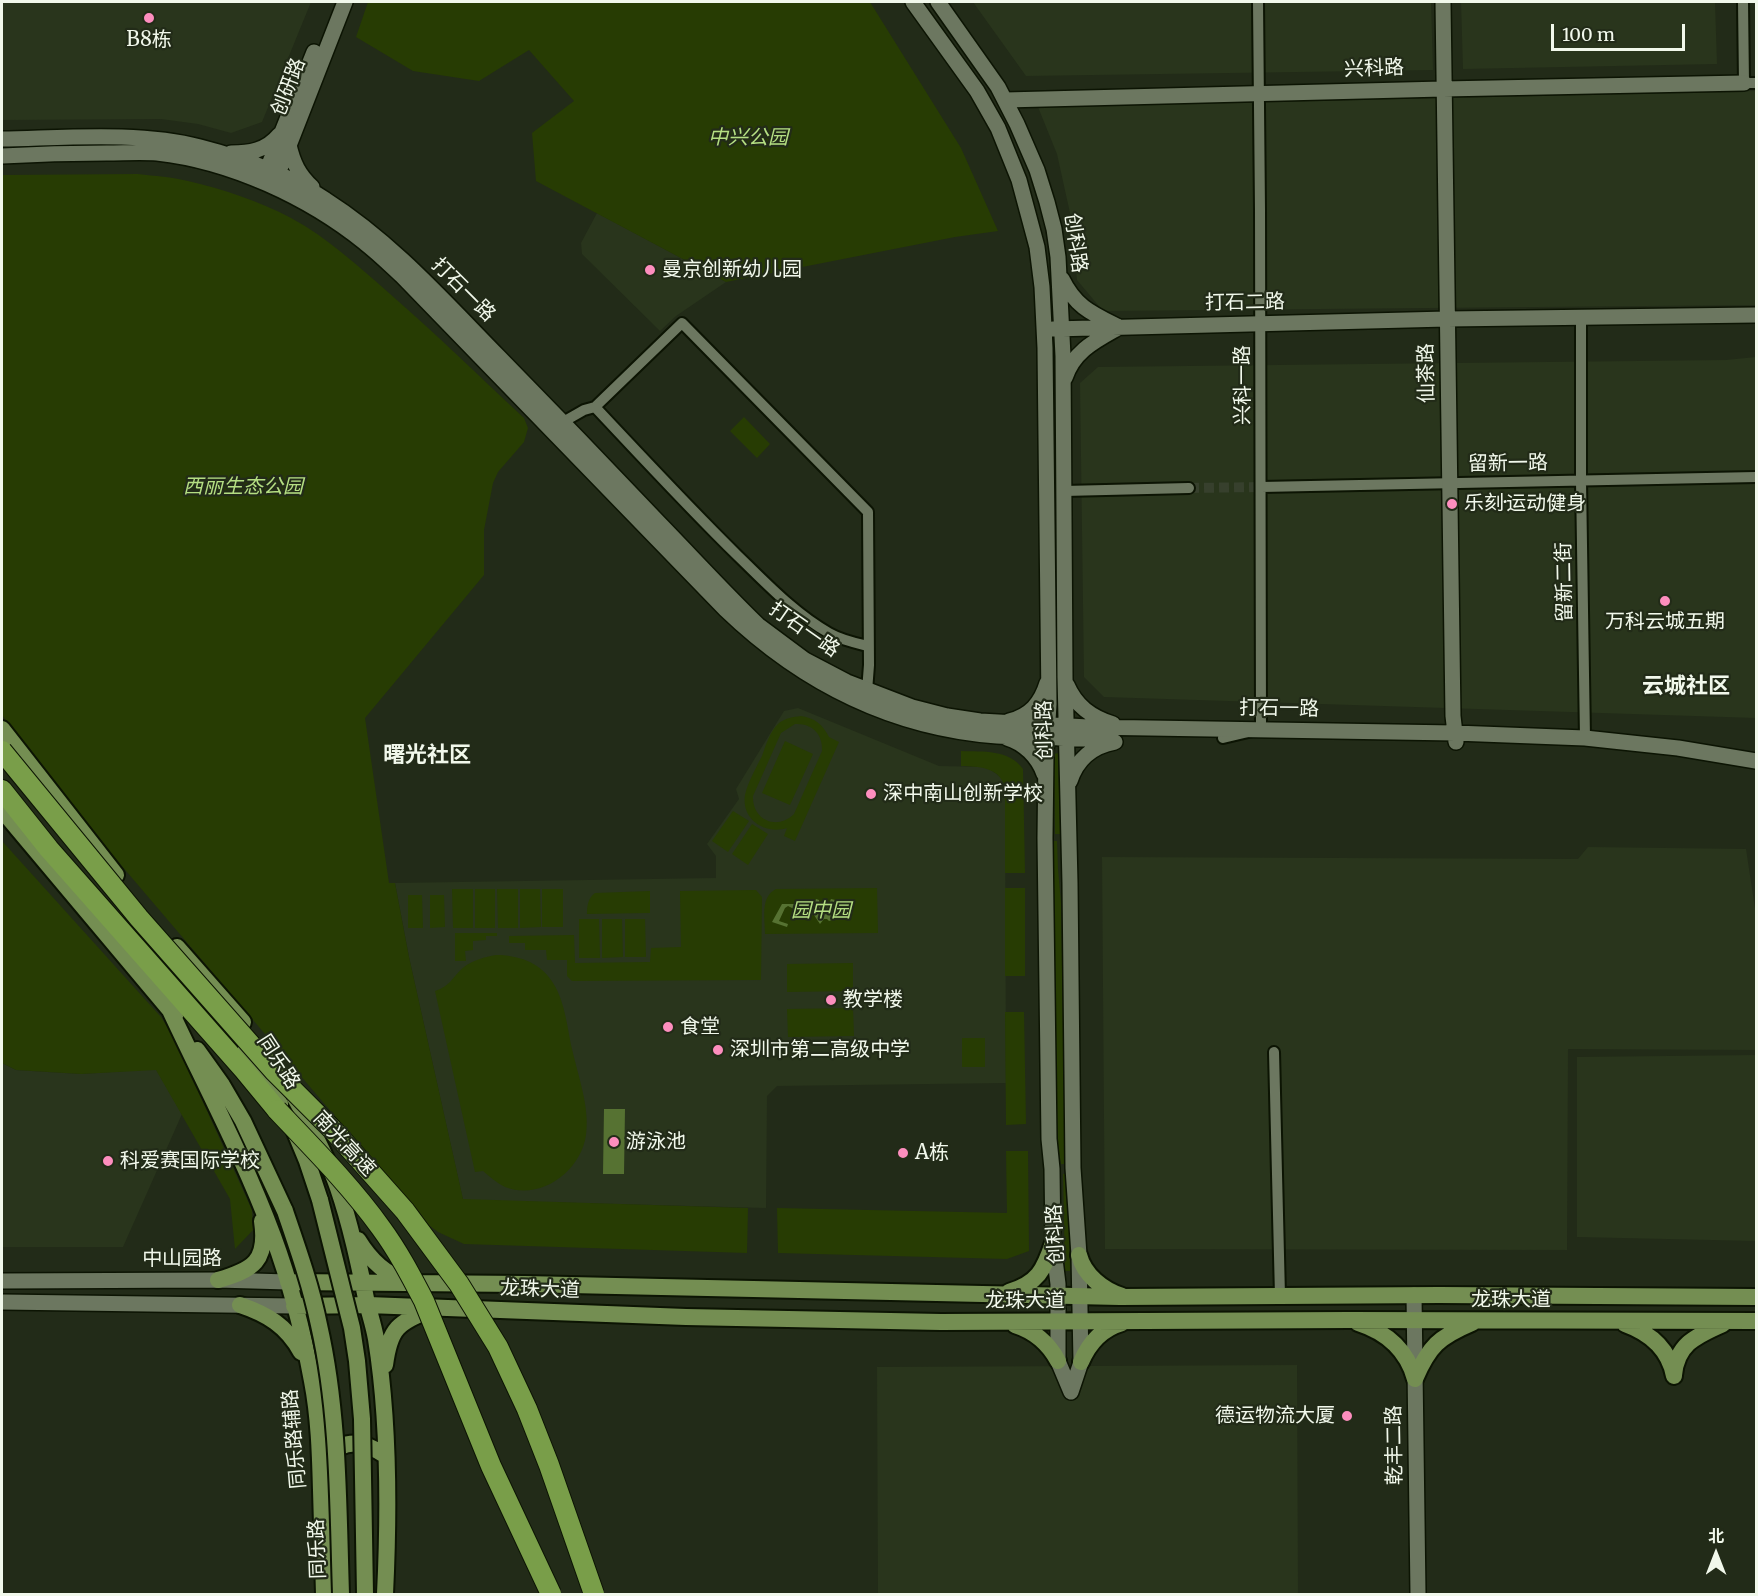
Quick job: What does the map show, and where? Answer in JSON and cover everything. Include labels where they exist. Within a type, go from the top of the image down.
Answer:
[{"type":"highway","name":"南光高速","points":[[2,751],[154,935],[266,1062],[334,1131],[405,1211],[449,1270],[486,1326],[519,1390],[549,1465],[594,1594]]},
{"type":"highway","points":[[2,790],[49,849],[277,1110],[344,1182],[380,1227],[424,1301],[491,1466],[551,1594]]},
{"type":"main road","name":"创研路","points":[[270,179],[284,128],[334,2]]},
{"type":"main road","name":"创研路","points":[[270,179],[290,145],[345,2]]},
{"type":"main road","name":"创科路","points":[[913,2],[977,91],[998,128],[1025,198],[1037,247],[1042,287],[1049,674],[1045,779],[1049,1138],[1052,1169],[1053,1243],[1058,1296],[1058,1361],[1071,1392],[1081,1362],[1079,1255],[1073,1168],[1063,384],[1059,273],[1056,242],[1047,202],[1025,140],[1005,100],[938,2]]},
{"type":"main road","name":"仙茶路","points":[[1443,2],[1453,716],[1456,738]]},
{"type":"main road","name":"兴科路","points":[[1005,100],[1750,83]]},
{"type":"main road","points":[[220,153],[245,153],[263,148],[275,140],[284,128]]},
{"type":"main road","name":"打石一路","points":[[2,140],[146,139],[182,143],[220,153],[270,179],[334,220],[366,243],[402,276],[725,609],[755,637],[814,679],[862,703],[930,725],[967,732],[996,729],[1066,732],[1124,728],[1261,729],[1456,738],[1639,752],[1756,770]]},
{"type":"main road","points":[[290,145],[298,173],[326,199]]},
{"type":"main road","name":"打石一路","points":[[2,156],[48,153],[172,155],[270,179],[326,199],[374,235],[416,272],[758,625],[788,649],[828,674],[892,701],[996,729]]},
{"type":"main road","points":[[1059,273],[1069,293],[1080,306],[1120,327]]},
{"type":"main road","name":"打石二路","points":[[1044,329],[1447,319],[1756,315]]},
{"type":"main road","points":[[1063,384],[1079,352],[1120,327]]},
{"type":"main road","points":[[996,729],[1033,709],[1044,692],[1049,674]]},
{"type":"main road","points":[[1065,677],[1079,705],[1094,717],[1124,728]]},
{"type":"main road","name":"同乐路","points":[[2,729],[143,909],[243,1045],[284,1110],[301,1146],[329,1230],[352,1328],[357,1361],[362,1419],[365,1594]]},
{"type":"main road","points":[[996,729],[1028,750],[1041,765],[1045,779]]},
{"type":"main road","name":"打石一路","points":[[1066,732],[1081,739],[1102,736],[1585,738],[1678,748],[1756,761]]},
{"type":"main road","points":[[1068,789],[1074,770],[1085,756],[1099,746],[1115,742],[1102,736]]},
{"type":"main road","name":"同乐路","points":[[2,810],[169,1008],[222,1085],[243,1121],[285,1211],[311,1292],[325,1356],[337,1464],[341,1594]]},
{"type":"main road","points":[[1045,838],[1069,837]]},
{"type":"main road","points":[[143,909],[218,992],[273,1062],[305,1116],[338,1188],[363,1282],[375,1336],[382,1386],[387,1495],[385,1594]]},
{"type":"main road","name":"同乐路辅路","points":[[169,1008],[260,1203],[273,1234],[288,1282],[312,1382],[320,1464],[324,1594]]},
{"type":"main road","points":[[1052,1169],[1073,1168]]},
{"type":"main road","points":[[218,1280],[244,1272],[259,1258],[264,1236],[260,1203]]},
{"type":"main road","points":[[349,1226],[372,1260],[389,1274],[413,1282],[433,1284]]},
{"type":"main road","points":[[994,1294],[1020,1289],[1035,1279],[1045,1267],[1053,1243]]},
{"type":"main road","points":[[1079,1255],[1084,1267],[1095,1280],[1111,1292],[1128,1297]]},
{"type":"main road","name":"中山园路","points":[[2,1281],[363,1282]]},
{"type":"main road","name":"龙珠大道","points":[[363,1282],[1080,1297],[1414,1295],[1756,1297]]},
{"type":"main road","name":"乾丰二路","points":[[1414,1295],[1418,1594]]},
{"type":"main road","points":[[2,1302],[294,1306]]},
{"type":"main road","points":[[240,1305],[270,1318],[291,1336],[301,1351],[312,1382]]},
{"type":"main road","name":"龙珠大道","points":[[294,1306],[368,1305],[686,1317],[1006,1323],[1349,1320],[1756,1321]]},
{"type":"main road","points":[[382,1386],[387,1349],[393,1333],[404,1322],[436,1307]]},
{"type":"main road","points":[[1349,1320],[1374,1329],[1392,1341],[1408,1360],[1415,1379]]},
{"type":"main road","points":[[1415,1379],[1421,1364],[1435,1345],[1452,1332],[1477,1320]]},
{"type":"main road","points":[[1081,1362],[1089,1345],[1100,1335],[1117,1325],[1130,1321]]},
{"type":"main road","points":[[1615,1321],[1636,1328],[1660,1345],[1668,1355],[1674,1376],[1675,1365],[1683,1348],[1691,1340],[1729,1321]]},
{"type":"main road","points":[[1006,1323],[1026,1328],[1049,1347],[1058,1361]]},
{"type":"main road","points":[[320,1464],[334,1450],[349,1443],[368,1446],[386,1456]]},
{"type":"street","name":"兴科一路","points":[[1258,2],[1261,729]]},
{"type":"street","points":[[1743,2],[1750,83]]},
{"type":"street","name":"留新二街","points":[[1581,317],[1585,738]]},
{"type":"street","points":[[563,422],[584,410],[595,407],[682,323],[868,512],[867,691]]},
{"type":"street","points":[[595,407],[704,524],[767,585],[829,633],[846,641],[868,646]]},
{"type":"street","name":"留新一路","points":[[1261,487],[1756,477]]},
{"type":"street","points":[[1064,491],[1190,488]]},
{"type":"street","points":[[1223,738],[1261,729]]},
{"type":"street","points":[[1274,1052],[1280,1296]]},
{"type":"shaded area","points":[[2,2],[311,2],[262,122],[231,133],[198,124],[161,119],[2,120]]},
{"type":"shaded area","points":[[973,2],[1431,2],[1433,70],[1026,76]]},
{"type":"shaded area","points":[[1461,2],[1715,2],[1717,64],[1463,69]]},
{"type":"shaded area","points":[[1756,91],[1756,305],[1103,311],[1077,280],[1070,213],[1057,154],[1038,107]]},
{"type":"shaded area","name":"曼京创新幼儿园","points":[[597,213],[726,282],[676,316],[660,331],[582,254],[581,243]]},
{"type":"shaded area","points":[[1756,357],[1756,718],[1104,697],[1084,677],[1080,383],[1098,367],[1726,360]]},
{"type":"shaded area","name":"深圳市第二高级中学","points":[[798,708],[939,766],[985,767],[1002,778],[1005,785],[1006,1083],[777,1086],[767,1096],[766,1208],[463,1200],[409,957],[395,883],[716,878],[716,856],[707,844],[739,799],[736,789],[784,711]]},
{"type":"shaded area","points":[[1588,847],[1746,849],[1756,915],[1756,1050],[1568,1049],[1567,1250],[1105,1249],[1102,857],[1578,859]]},
{"type":"shaded area","points":[[816,899],[819,900],[822,908],[827,908],[831,899],[835,900],[832,920],[824,919],[820,924],[814,915],[798,916],[794,909],[788,906],[779,921],[788,924],[787,927],[772,922],[782,904],[796,904],[801,911],[808,910],[818,914]]},
{"type":"shaded area","points":[[1756,1055],[1756,1241],[1577,1237],[1577,1057]]},
{"type":"shaded area","name":"科爱赛国际学校","points":[[2,1063],[16,1070],[81,1074],[156,1069],[182,1114],[123,1247],[2,1247]]},
{"type":"shaded area","name":"游泳池","points":[[604,1109],[625,1109],[624,1174],[603,1174]]},
{"type":"shaded area","points":[[1297,1365],[1298,1594],[878,1594],[877,1367]]},
{"type":"green space","name":"中兴公园","points":[[368,2],[870,2],[961,148],[998,231],[955,237],[726,282],[536,181],[532,133],[574,101],[529,50],[479,81],[413,71],[356,37]]},
{"type":"green space","name":"西丽生态公园","points":[[138,174],[182,180],[228,192],[266,206],[318,234],[423,324],[524,418],[528,428],[524,442],[498,472],[493,483],[484,530],[484,575],[365,718],[389,883],[395,883],[409,957],[463,1199],[748,1208],[747,1253],[464,1244],[438,1232],[426,1223],[69,804],[2,715],[2,175]]},
{"type":"green space","points":[[744,417],[770,444],[757,458],[730,431]]},
{"type":"green space","points":[[801,716],[814,720],[829,737],[839,742],[795,841],[784,836],[787,828],[771,829],[757,824],[747,812],[745,795],[773,730],[782,721]],"holes":[[[795,724],[801,724],[815,731],[821,739],[822,751],[794,814],[780,822],[773,822],[761,817],[754,804],[753,796],[781,733]]]},
{"type":"green space","points":[[785,741],[813,754],[790,805],[762,793]]},
{"type":"green space","points":[[961,751],[1003,755],[1011,758],[1023,769],[1025,873],[1005,873],[1005,786],[1002,779],[992,771],[981,767],[961,766]]},
{"type":"green space","points":[[1058,753],[1060,834],[1055,834],[1054,754]]},
{"type":"green space","points":[[733,811],[749,821],[728,852],[712,841]]},
{"type":"green space","points":[[752,824],[768,834],[748,865],[732,854]]},
{"type":"green space","points":[[2,841],[161,1017],[173,1036],[252,1210],[253,1230],[235,1249],[230,1199],[156,1070],[81,1074],[16,1070],[2,1063]]},
{"type":"green space","points":[[1052,841],[1057,841],[1061,903],[1065,1164],[1061,1164],[1055,1127]]},
{"type":"green space","name":"园中园","points":[[877,888],[878,933],[765,934],[765,903],[776,889]]},
{"type":"green space","points":[[1005,888],[1025,888],[1025,976],[1005,976]]},
{"type":"green space","points":[[452,889],[473,889],[473,928],[453,928]]},
{"type":"green space","points":[[475,889],[495,889],[495,928],[475,928]]},
{"type":"green space","points":[[497,889],[518,889],[518,928],[498,928]]},
{"type":"green space","points":[[520,889],[540,889],[541,927],[520,928]]},
{"type":"green space","points":[[542,889],[563,889],[563,927],[542,927]]},
{"type":"green space","points":[[756,890],[762,897],[761,980],[572,981],[567,976],[567,960],[547,960],[546,950],[525,950],[525,943],[509,943],[509,936],[574,935],[575,963],[650,962],[651,948],[681,947],[680,891]]},
{"type":"green space","points":[[650,891],[650,913],[587,914],[588,902],[595,893]]},
{"type":"green space","points":[[408,895],[422,895],[423,928],[408,928]]},
{"type":"green space","points":[[430,895],[444,895],[445,927],[430,928]]},
{"type":"green space","points":[[579,919],[599,919],[600,958],[579,958]]},
{"type":"green space","points":[[602,919],[622,919],[623,957],[602,958]]},
{"type":"green space","points":[[625,919],[645,919],[646,957],[625,957]]},
{"type":"green space","points":[[455,933],[497,933],[497,936],[486,936],[486,940],[473,941],[473,950],[465,951],[466,961],[455,961]]},
{"type":"green space","points":[[496,955],[512,956],[534,964],[546,974],[556,988],[565,1013],[585,1103],[586,1135],[583,1148],[576,1160],[557,1180],[532,1190],[505,1187],[483,1171],[475,1172],[435,991],[448,984],[468,965],[479,959]]},
{"type":"green space","points":[[853,963],[853,991],[787,992],[787,964]]},
{"type":"green space","points":[[853,1008],[854,1036],[788,1037],[787,1009]]},
{"type":"green space","points":[[1005,1012],[1024,1012],[1026,1124],[1006,1125]]},
{"type":"green space","points":[[962,1038],[985,1038],[985,1067],[962,1067]]},
{"type":"green space","points":[[1006,1151],[1028,1151],[1029,1251],[1007,1259],[778,1253],[777,1208],[1007,1213]]},
{"type":"green space","points":[[1063,1174],[1068,1174],[1070,1271],[1065,1271]]},
{"type":"tunnel","points":[[1189,488],[1261,487]]},
{"type":"place","name":"B8栋","points":[[149,18]]},
{"type":"place","name":"曼京创新幼儿园","points":[[650,270]]},
{"type":"place","name":"乐刻·运动健身","points":[[1452,504]]},
{"type":"place","name":"万科云城五期","points":[[1665,601]]},
{"type":"place","name":"深中南山创新学校","points":[[871,794]]},
{"type":"place","name":"教学楼","points":[[831,1000]]},
{"type":"place","name":"食堂","points":[[668,1027]]},
{"type":"place","name":"深圳市第二高级中学","points":[[718,1050]]},
{"type":"place","name":"游泳池","points":[[614,1142]]},
{"type":"place","name":"A栋","points":[[903,1153]]},
{"type":"place","name":"科爱赛国际学校","points":[[108,1161]]},
{"type":"place","name":"德运物流大厦","points":[[1347,1416]]},
{"type":"district","name":"云城社区","points":[[1686,687]]},
{"type":"district","name":"曙光社区","points":[[427,756]]}]
